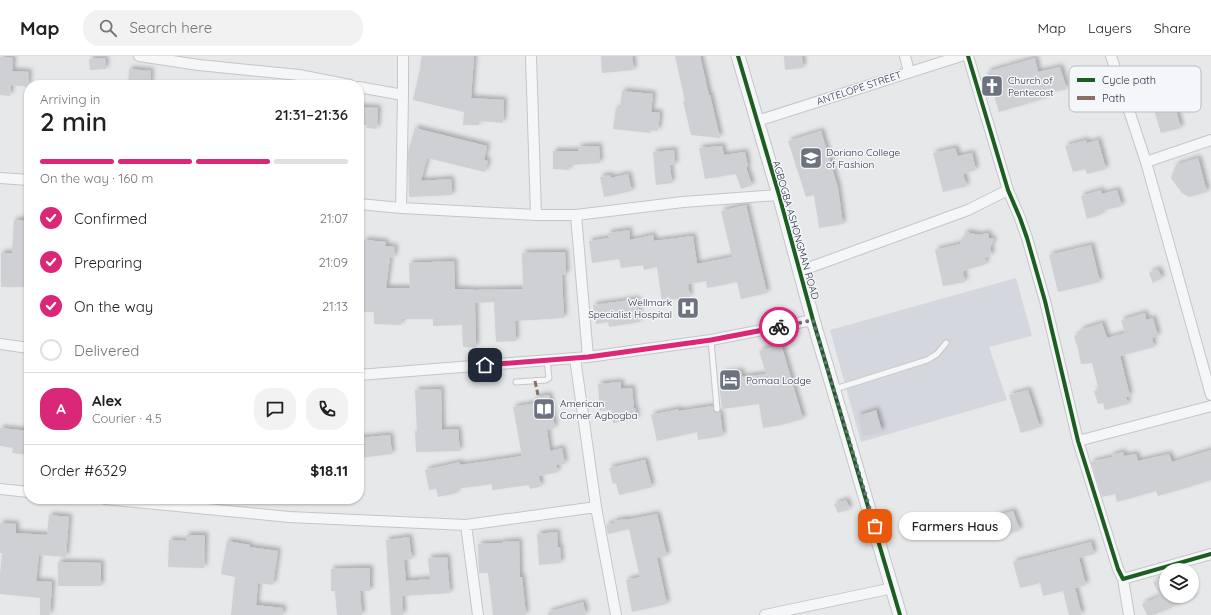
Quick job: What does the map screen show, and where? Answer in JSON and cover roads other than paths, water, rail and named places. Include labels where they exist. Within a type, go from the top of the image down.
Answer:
[{"type":"street","points":[[139,56],[199,65],[299,75],[324,80]]},
{"type":"street","points":[[402,208],[403,56]]},
{"type":"street","points":[[531,56],[536,215]]},
{"type":"street","name":"AGBOGBA ASHONGMAN ROAD","points":[[738,56],[779,194],[813,320],[900,615]]},
{"type":"street","points":[[905,56],[909,72]]},
{"type":"street","name":"ANTELOPE STREET","points":[[757,121],[961,56]]},
{"type":"street","points":[[968,56],[1008,190],[1020,218],[1045,301],[1078,440],[1122,580],[1129,615]]},
{"type":"street","points":[[1111,56],[1114,66]]},
{"type":"street","points":[[364,88],[403,95]]},
{"type":"street","points":[[1129,112],[1146,162],[1211,395]]},
{"type":"street","points":[[1146,162],[1211,140]]},
{"type":"street","points":[[0,178],[24,180]]},
{"type":"street","points":[[800,271],[968,210],[1008,190]]},
{"type":"street","points":[[364,204],[402,208],[536,215],[576,215],[683,202],[779,194]]},
{"type":"street","points":[[576,215],[588,357]]},
{"type":"street","points":[[364,375],[588,357],[711,340],[813,320]]},
{"type":"street","points":[[0,344],[24,347]]},
{"type":"street","points":[[575,358],[596,507],[616,615]]},
{"type":"street","points":[[1078,440],[1211,406]]},
{"type":"street","points":[[0,489],[24,491]]},
{"type":"street","points":[[156,504],[289,517],[466,525],[596,507]]},
{"type":"street","points":[[466,525],[478,615]]},
{"type":"street","points":[[1122,580],[1211,554]]},
{"type":"street","points":[[765,615],[893,588]]},
{"type":"lane","points":[[711,340],[717,409]]},
{"type":"lane","points":[[834,389],[927,360],[937,354],[946,343]]},
{"type":"lane","points":[[516,382],[546,380],[549,378],[547,360]]},
{"type":"place","name":"Church of Pentecost","points":[[992,86]]},
{"type":"place","name":"Doriano College of Fashion","points":[[811,158]]},
{"type":"place","name":"Wellmark Specialist Hospital","points":[[688,308]]},
{"type":"place","name":"Pomaa Lodge","points":[[730,380]]},
{"type":"place","name":"American Corner Agbogba","points":[[544,409]]},
{"type":"place","name":"Farmers Haus","points":[[875,526]]}]
